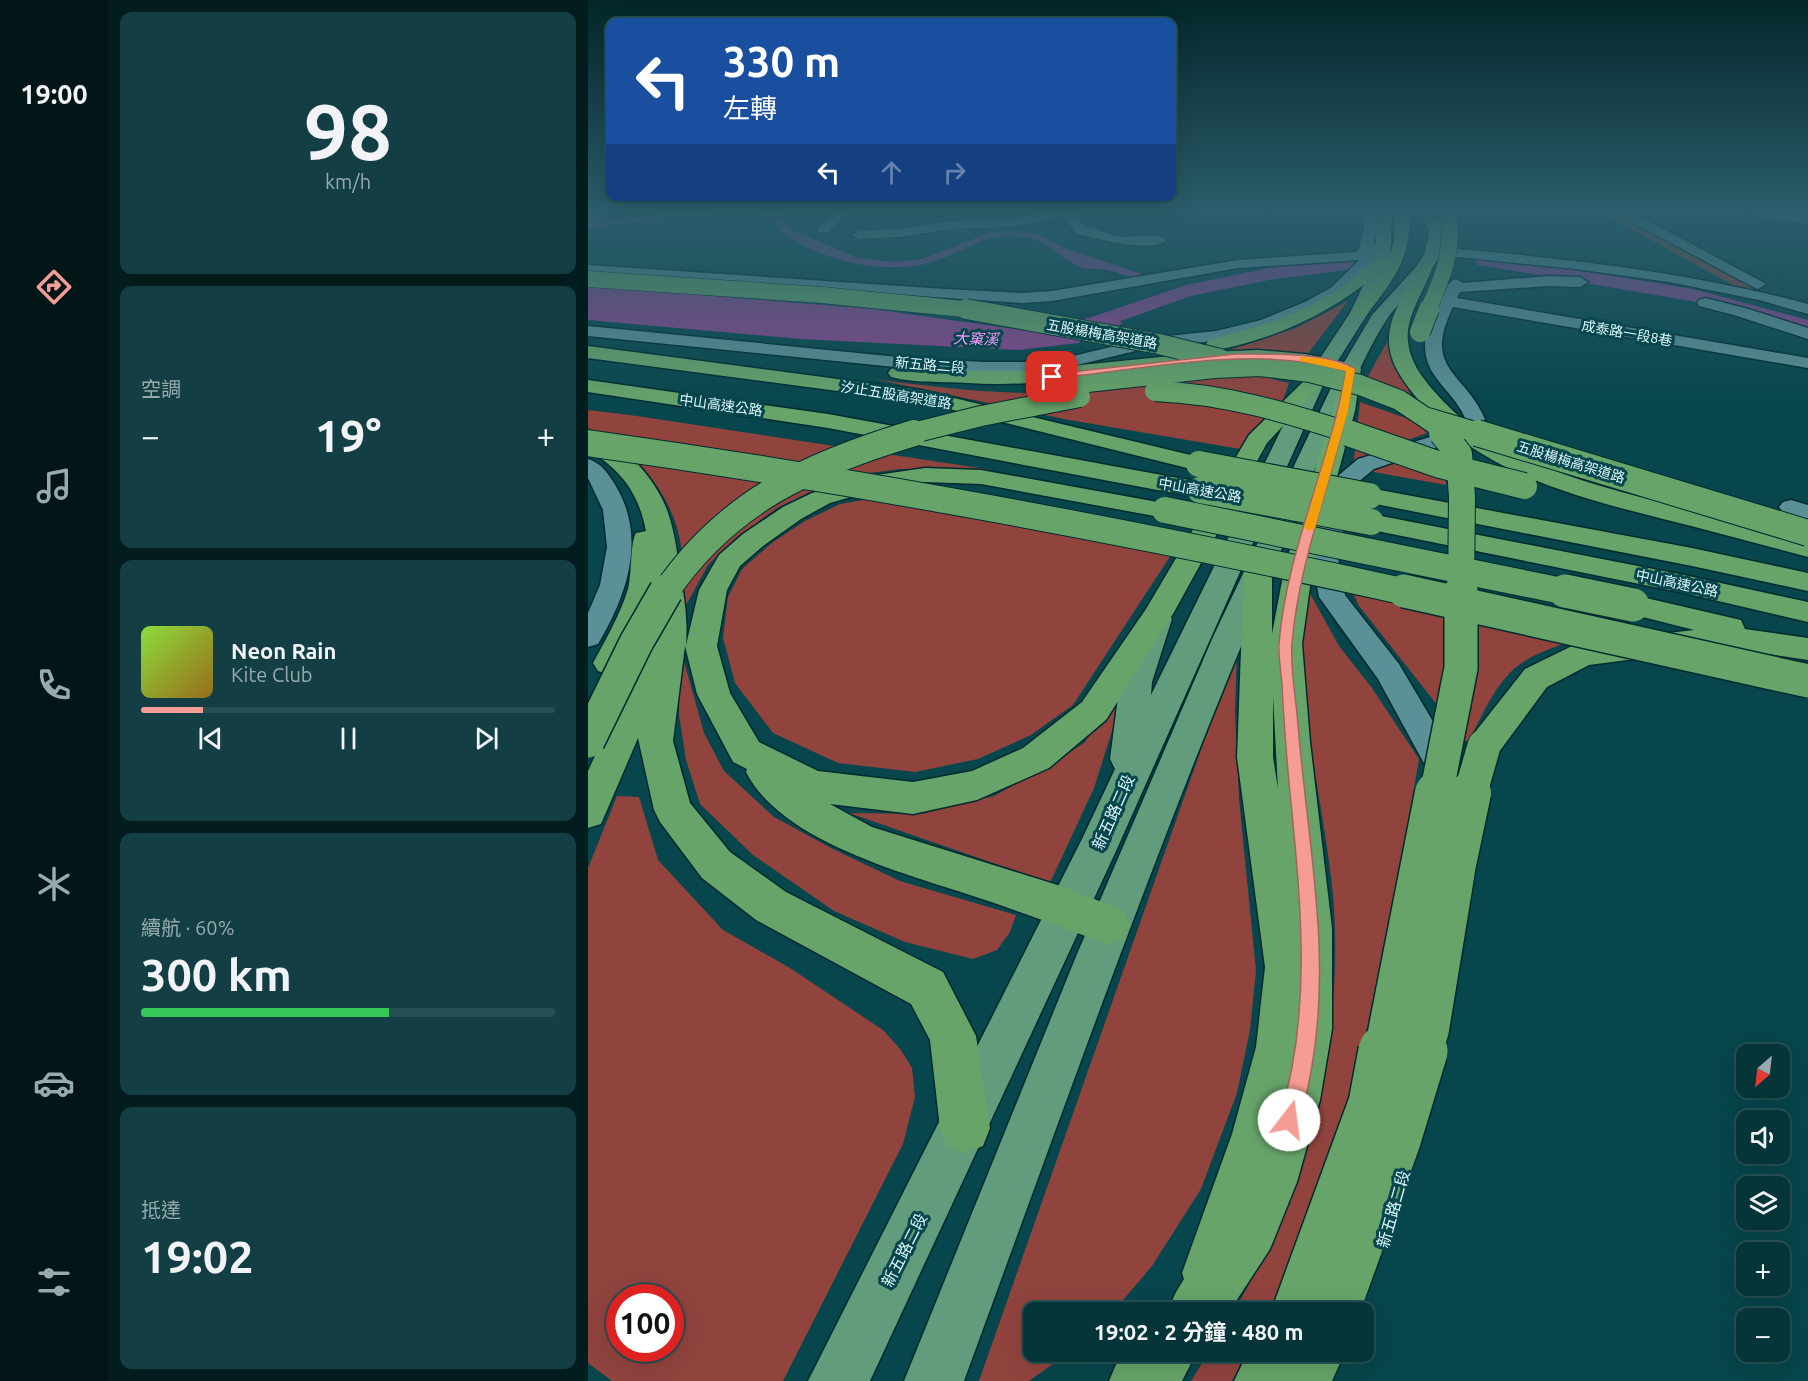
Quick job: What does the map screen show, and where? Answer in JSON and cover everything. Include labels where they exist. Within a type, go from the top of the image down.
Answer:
[{"type":"highway","points":[[974,378],[1118,364],[1244,338],[1270,330],[1319,308],[1377,277]]},
{"type":"highway","points":[[1359,314],[1394,277]]},
{"type":"highway","points":[[1380,316],[1401,277]]},
{"type":"highway","points":[[1413,277],[1417,291],[1403,318],[1398,338],[1404,366],[1421,391],[1444,416],[1473,438],[1517,464],[1566,484],[1808,549]]},
{"type":"highway","points":[[1443,277],[1420,332],[1419,348],[1423,366],[1434,383],[1455,406],[1487,432],[1525,455],[1572,475],[1632,496],[1808,549]]},
{"type":"highway","name":"五股楊梅高架道路","points":[[588,279],[822,295],[966,309],[1159,344],[1285,374],[1808,533]]},
{"type":"highway","points":[[588,338],[931,377],[1052,377],[1235,356],[1284,357],[1330,371]]},
{"type":"highway","name":"汐止五股高架道路","points":[[588,351],[921,396],[1200,464]]},
{"type":"highway","points":[[800,362],[861,373],[1010,387],[1051,386],[1214,368],[1260,366],[1311,372],[1360,385],[1399,400],[1435,424],[1459,454],[1462,496],[1461,668],[1375,1104],[1303,1302]]},
{"type":"highway","name":"中山高速公路","points":[[588,365],[658,373],[1200,464],[1370,509],[1672,582],[1808,612]]},
{"type":"highway","points":[[746,752],[813,786],[913,798],[978,785],[1036,758],[1094,711],[1158,614],[1257,440],[1330,371]]},
{"type":"highway","points":[[1202,1302],[1251,1230],[1271,1182],[1296,1100],[1309,1029],[1311,928],[1286,644],[1299,565],[1344,411],[1330,371]]},
{"type":"highway","name":"中山高速公路","points":[[588,386],[828,421],[1200,490],[1370,509],[1692,557],[1808,582]]},
{"type":"highway","points":[[588,741],[649,621],[672,583],[696,551],[730,518],[769,493],[849,453],[926,429],[1014,408],[1089,396],[1153,391],[1206,393],[1257,403],[1416,458],[1524,486],[1808,549]]},
{"type":"highway","points":[[588,395],[828,421]]},
{"type":"highway","points":[[588,439],[621,460],[637,478],[656,514],[671,606],[672,628],[666,680],[655,741],[673,810],[716,866],[771,906],[927,988],[953,1035],[964,1128]]},
{"type":"highway","points":[[588,443],[818,475],[1098,526],[1313,570],[1808,681]]},
{"type":"highway","points":[[1088,917],[861,841],[784,796],[746,752],[714,694],[701,646],[713,590],[729,561],[753,540],[792,513],[821,498],[848,489],[879,481],[925,475],[981,477],[1166,510],[1633,605],[1808,647]]},
{"type":"highway","points":[[588,706],[643,591],[648,562],[637,478]]},
{"type":"highway","points":[[1195,1302],[1257,1134],[1280,1047],[1287,967],[1255,757],[1258,570]]},
{"type":"highway","points":[[588,812],[629,719],[671,606]]},
{"type":"highway","points":[[1336,1302],[1394,1140],[1428,1029],[1455,864],[1470,793],[1484,746],[1536,678],[1583,654],[1689,640],[1748,640],[1808,647]]},
{"type":"highway","points":[[1139,1381],[1160,1362]]},
{"type":"highway","points":[[1264,1381],[1275,1362]]},
{"type":"highway","points":[[1299,1381],[1309,1362]]},
{"type":"main road","name":"新五路二段","points":[[934,1381],[1088,917],[1112,819],[1125,786],[1359,314]]},
{"type":"main road","name":"新五路二段","points":[[838,1381],[964,1128],[1088,917],[1225,644],[1329,407],[1330,371],[1380,316]]},
{"type":"main road","points":[[1125,786],[1136,682],[1158,614]]},
{"type":"street","points":[[714,277],[1022,298],[1052,296],[1157,277]]},
{"type":"street","name":"新五路二段","points":[[588,331],[928,366],[986,369],[1038,367],[1079,361],[1164,340],[1223,335],[1305,307],[1338,289],[1352,277]]},
{"type":"street","points":[[1451,294],[1458,277]]},
{"type":"street","points":[[1677,277],[1808,309]]},
{"type":"street","points":[[1747,277],[1761,285],[1765,297]]},
{"type":"street","points":[[1451,294],[1548,281],[1599,284]]},
{"type":"street","name":"新五路二段","points":[[1359,1302],[1386,1237],[1451,990],[1479,831],[1389,672],[1332,597],[1324,553],[1347,480],[1366,464],[1464,427],[1464,398],[1442,372],[1432,346],[1434,328],[1451,294]]},
{"type":"street","name":"成泰路一段8巷","points":[[1451,294],[1808,363]]},
{"type":"street","points":[[1695,301],[1739,311],[1808,334]]},
{"type":"street","points":[[588,466],[604,485],[613,502],[619,526],[620,556],[611,591],[597,624],[588,637]]},
{"type":"street","points":[[1327,1381],[1335,1362]]},
{"type":"shaded area","points":[[1719,277],[1743,277],[1757,285],[1759,293],[1738,288]]},
{"type":"shaded area","points":[[1348,301],[1306,356],[1217,354],[1296,328]]},
{"type":"shaded area","points":[[1392,333],[1398,370],[1413,399],[1367,378]]},
{"type":"shaded area","points":[[1252,374],[1289,383],[1264,453],[1069,420],[874,379],[962,389],[1051,393]]},
{"type":"shaded area","points":[[1360,402],[1417,422],[1427,433],[1354,460]]},
{"type":"shaded area","points":[[588,410],[992,470],[901,469],[869,473],[810,492],[777,508],[737,537],[708,565],[685,607],[681,547],[670,509],[661,492],[636,462],[621,449],[588,428]]},
{"type":"shaded area","points":[[1438,447],[1444,458],[1446,485],[1368,471]]},
{"type":"shaded area","points":[[880,497],[1173,552],[1073,705],[1031,735],[978,759],[915,772],[838,763],[773,733],[735,683],[723,638],[728,597],[742,569],[773,542],[805,521],[840,504]]},
{"type":"shaded area","points":[[1350,587],[1584,637],[1539,653],[1515,668],[1494,694],[1468,744],[1359,606]]},
{"type":"shaded area","points":[[1307,588],[1339,646],[1372,688],[1419,759],[1375,1036],[1307,1251],[1279,1302],[1239,1302],[1282,1215],[1301,1164],[1316,1111],[1333,1004],[1335,949],[1333,895],[1309,736],[1302,671]]},
{"type":"shaded area","points":[[680,647],[704,733],[724,771],[774,817],[831,848],[900,881],[1016,915],[1010,932],[997,950],[973,959],[905,942],[834,911],[753,855],[700,804],[686,760],[679,715]]},
{"type":"shaded area","points":[[1237,647],[1235,712],[1239,799],[1256,971],[1250,1030],[1237,1093],[1201,1189],[1152,1266],[1121,1302],[1023,1302],[1023,1362],[1056,1362],[1029,1381],[979,1381]]},
{"type":"shaded area","points":[[1132,668],[1094,788],[1050,883],[849,813],[921,814],[994,796],[1056,762],[1085,742]]},
{"type":"shaded area","points":[[617,796],[639,797],[658,860],[723,930],[790,968],[883,1030],[901,1050],[912,1068],[915,1097],[903,1144],[783,1381],[612,1381],[588,1363],[588,868]]},
{"type":"shaded area","points":[[1203,1362],[1244,1362],[1232,1381],[1191,1381]]},
{"type":"water","points":[[588,286],[873,309],[1022,330],[1105,315],[1117,316],[1122,324],[1089,336],[1078,343],[1019,350],[801,339],[588,320]]},
{"type":"waterway","name":"大窠溪","points":[[1064,334],[1186,291],[1252,277]]},
{"type":"waterway","name":"大窠溪","points":[[1586,277],[1693,295],[1808,327]]},
{"type":"slow traffic","points":[[1303,359],[1351,369],[1344,411],[1309,528]]},
{"type":"route","points":[[1052,377],[1175,361],[1235,356],[1284,357],[1325,362],[1351,369],[1344,411],[1299,565],[1286,644],[1311,928],[1309,1029],[1296,1100],[1289,1120]]}]
